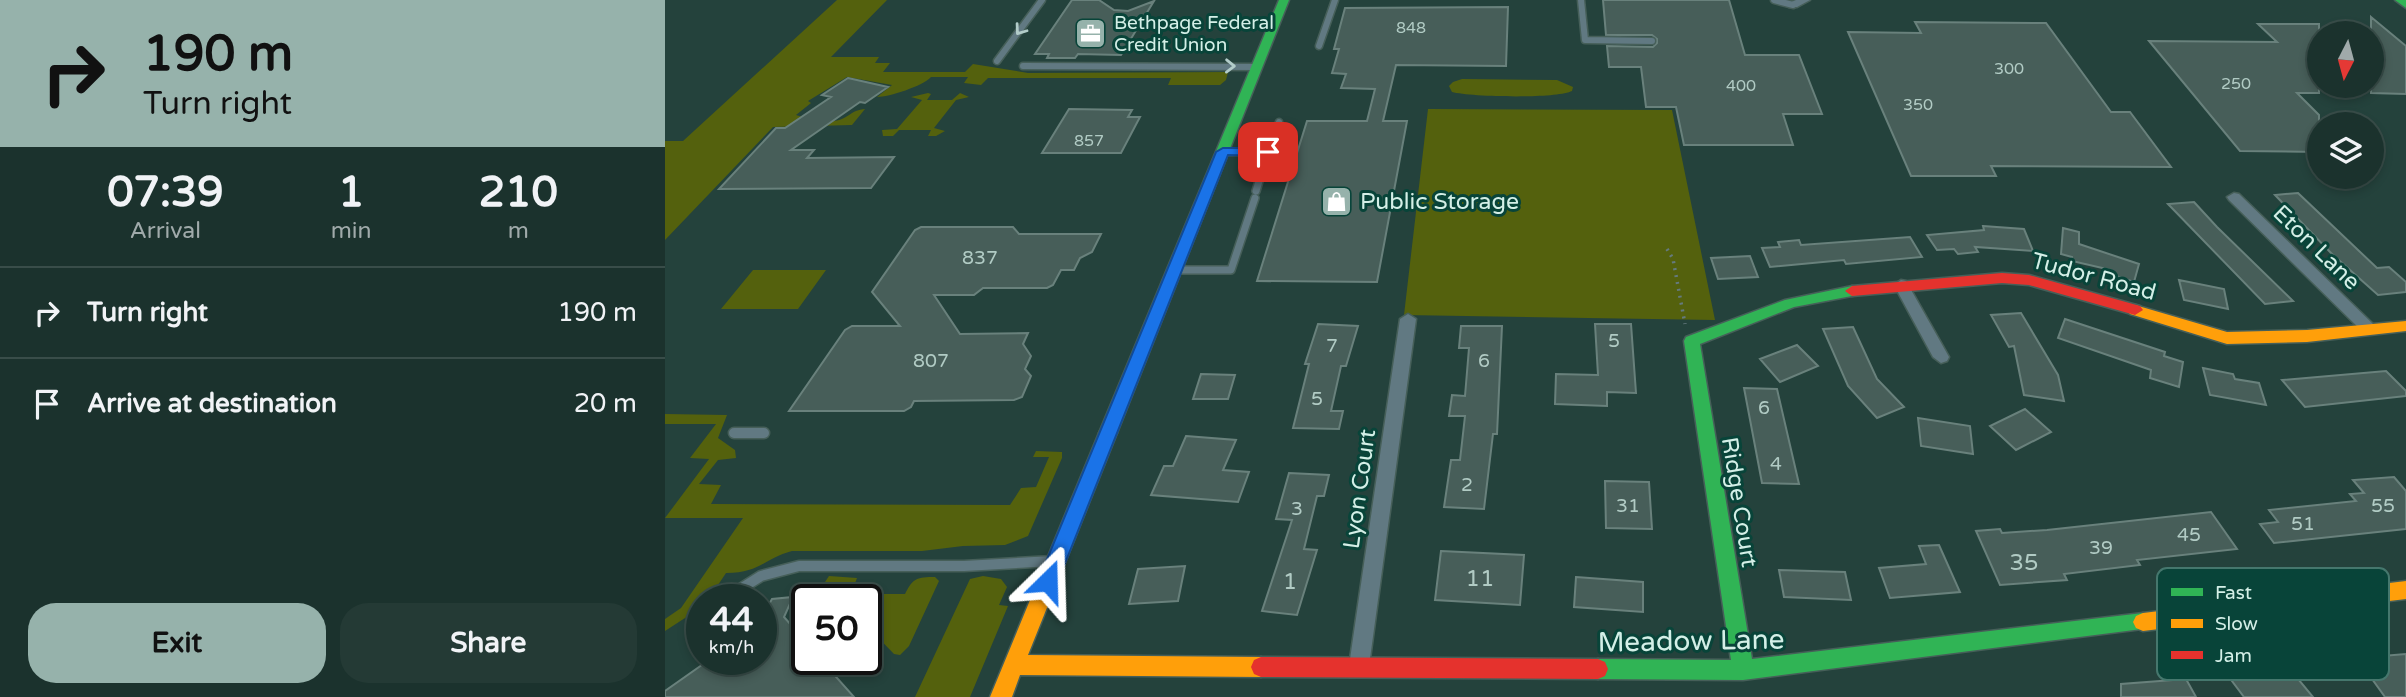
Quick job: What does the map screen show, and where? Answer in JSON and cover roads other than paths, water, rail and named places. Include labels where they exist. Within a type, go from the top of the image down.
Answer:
[{"type":"street","points":[[1001,697],[1284,0]]},
{"type":"street","points":[[1793,5],[1805,0]]},
{"type":"street","points":[[2400,0],[2406,5]]},
{"type":"street","name":"Eton Lane","points":[[2234,197],[2369,329]]},
{"type":"street","name":"Tudor Road","points":[[1692,341],[1777,306],[1819,294],[2002,278],[2078,292],[2227,338],[2307,336],[2406,326]]},
{"type":"street","points":[[1902,285],[1941,357]]},
{"type":"street","name":"Lyon Court","points":[[1359,666],[1408,319]]},
{"type":"street","name":"Ridge Court","points":[[1692,341],[1743,670]]},
{"type":"street","name":"Meadow Lane","points":[[1014,665],[1743,670],[2157,620]]},
{"type":"lane","points":[[997,61],[1042,0]]},
{"type":"lane","points":[[1319,46],[1335,0]]},
{"type":"lane","points":[[1581,0],[1585,40],[1652,41]]},
{"type":"lane","points":[[1774,0],[1793,5]]},
{"type":"lane","points":[[1023,66],[1257,67]]},
{"type":"lane","points":[[1174,270],[1231,270],[1279,122]]},
{"type":"lane","points":[[1223,152],[1268,152]]},
{"type":"lane","points":[[734,433],[764,433]]},
{"type":"lane","points":[[748,584],[761,576],[799,566],[964,566],[1056,561]]},
{"type":"place","name":"Bethpage Federal Credit Union","points":[[1091,33]]},
{"type":"place","name":"Public Storage","points":[[1337,201]]}]
